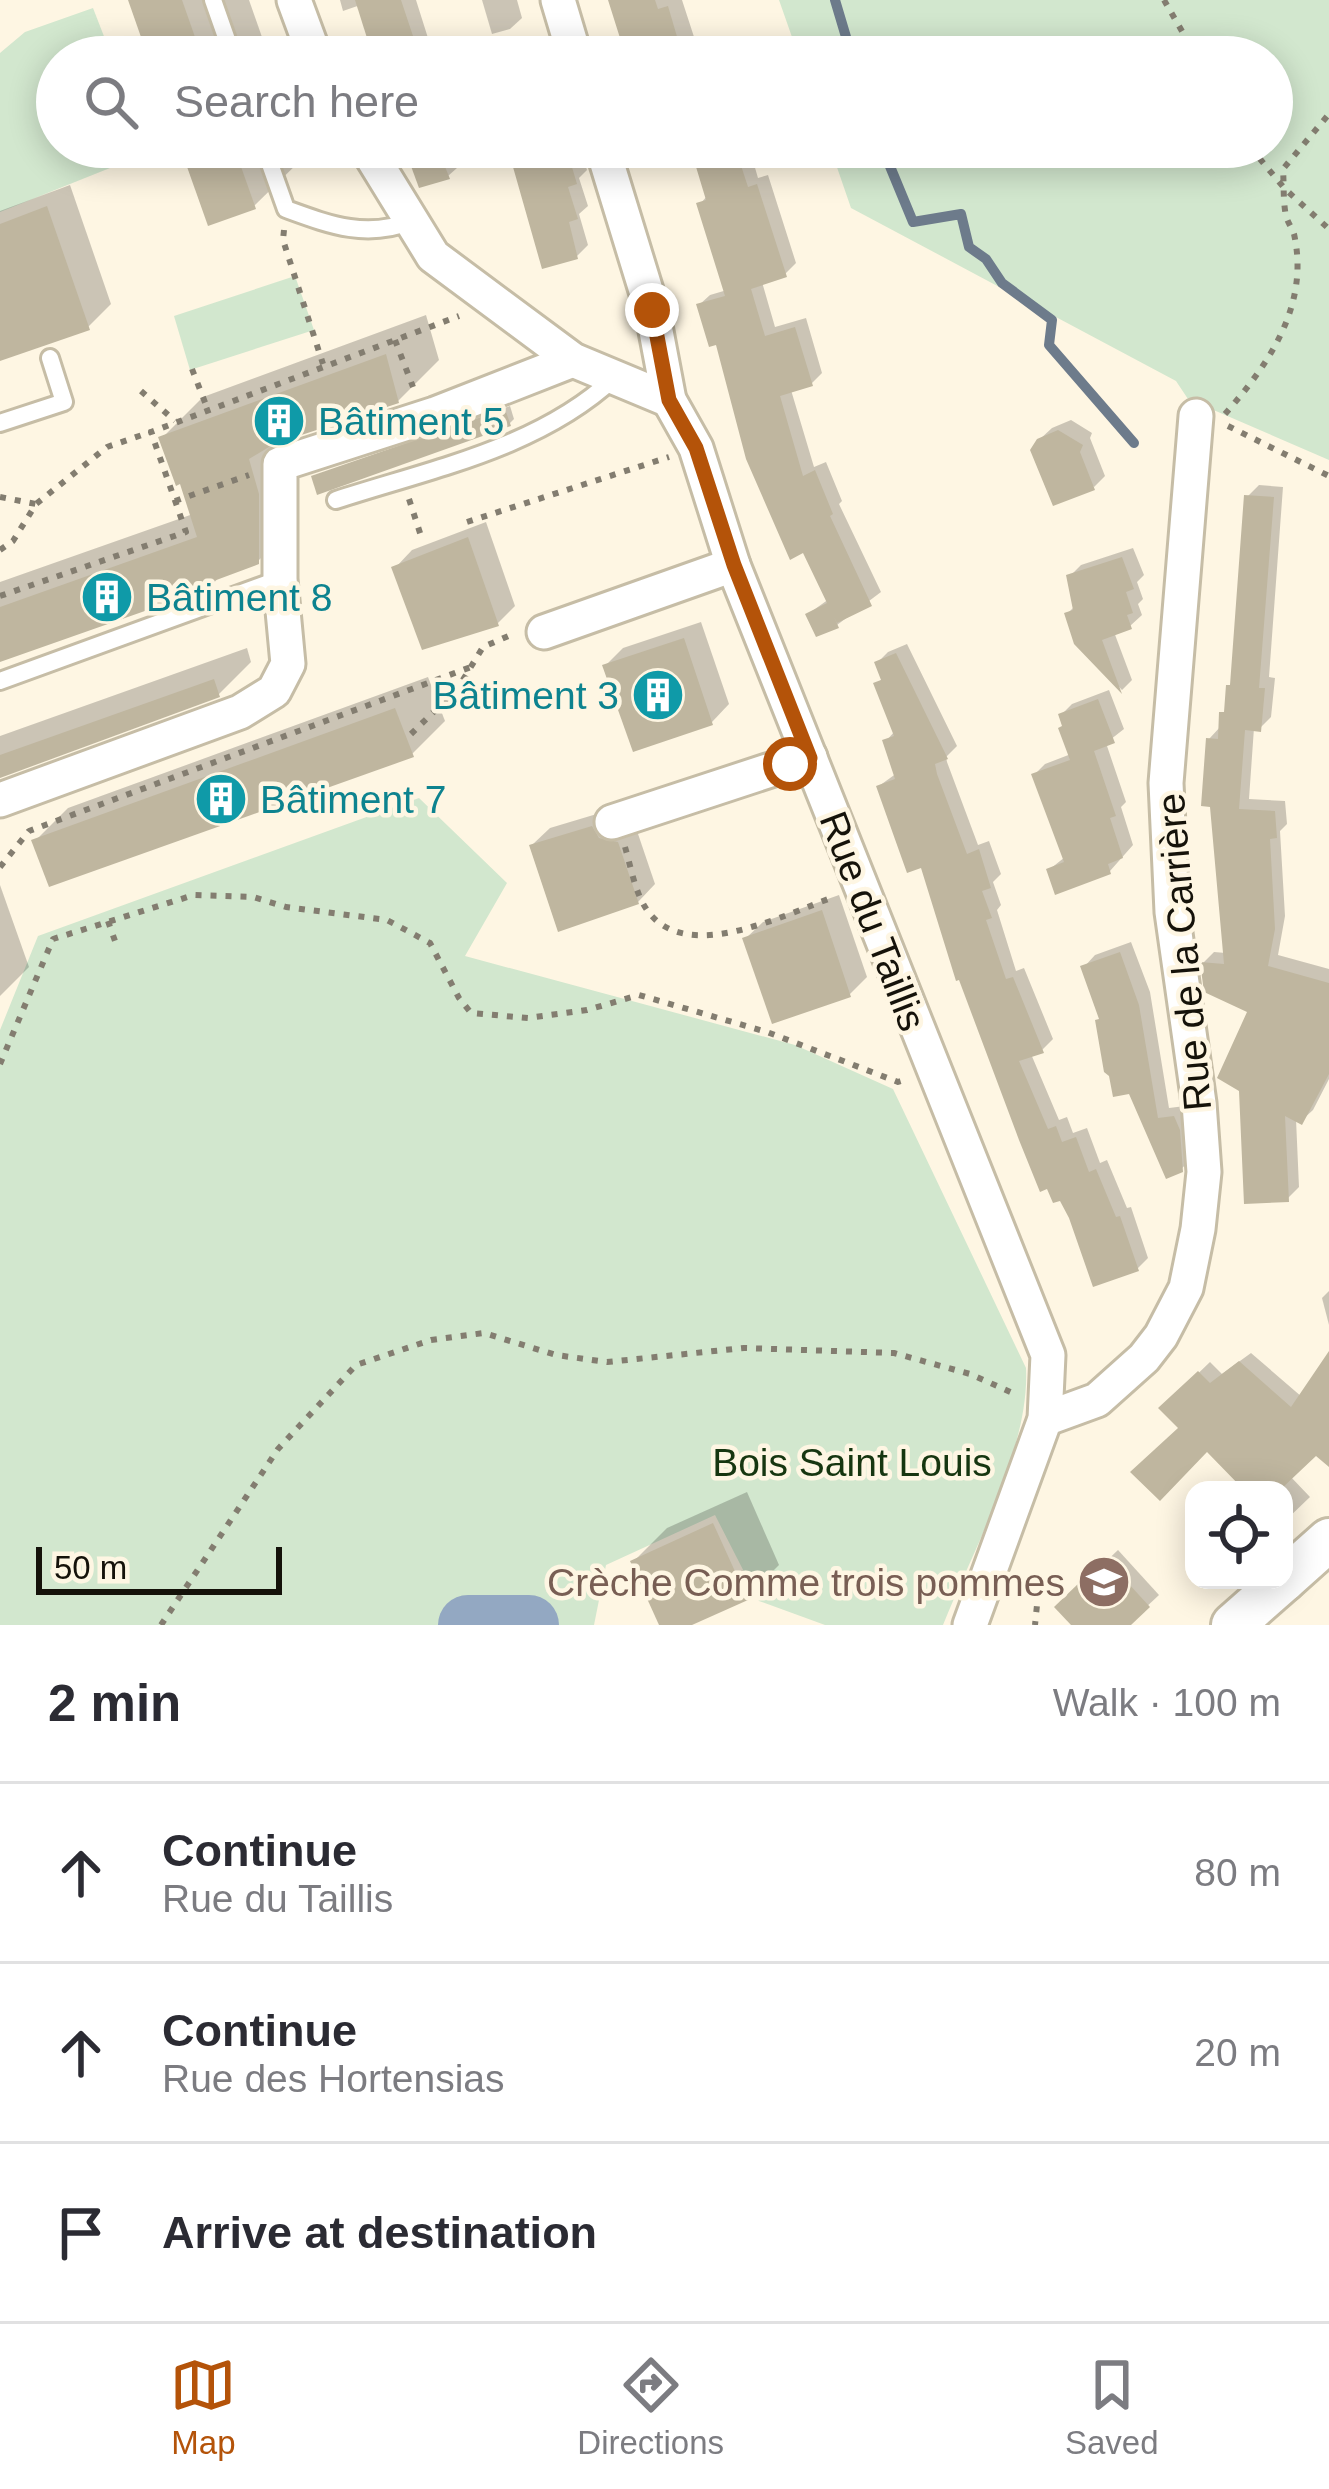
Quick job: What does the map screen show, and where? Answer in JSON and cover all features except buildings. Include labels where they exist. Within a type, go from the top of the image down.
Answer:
[{"type":"street","points":[[294,0],[307,36]]},
{"type":"street","points":[[558,0],[569,36]]},
{"type":"street","points":[[379,168],[433,256],[572,360],[669,400]]},
{"type":"street","name":"Rue du Taillis","points":[[608,168],[652,310],[669,400],[696,448],[734,565],[1048,1355],[970,1625]]},
{"type":"street","points":[[0,800],[240,712],[274,691],[288,664],[280,579],[280,464],[425,417],[572,360]]},
{"type":"street","name":"Rue de la Carrière","points":[[1034,1408],[1097,1400],[1144,1358],[1186,1288],[1198,1229],[1204,1172],[1172,912],[1166,783],[1208,419]]},
{"type":"street","points":[[531,632],[734,565]]},
{"type":"street","points":[[614,821],[810,758]]},
{"type":"street","points":[[1293,1572],[1329,1540]]},
{"type":"street","points":[[1233,1625],[1274,1589]]},
{"type":"lane","points":[[213,0],[225,36]]},
{"type":"lane","points":[[271,168],[286,209],[347,231],[392,229],[412,221]]},
{"type":"lane","points":[[0,423],[64,401],[50,358]]},
{"type":"lane","points":[[336,500],[526,438],[592,399],[614,378]]},
{"type":"lane","points":[[0,681],[280,579]]},
{"type":"path","points":[[1164,0],[1185,36]]},
{"type":"path","points":[[1293,157],[1329,114]]},
{"type":"path","points":[[1268,168],[1329,229]]},
{"type":"path","points":[[1284,168],[1286,216],[1294,235],[1295,299],[1271,355],[1208,419],[1329,476]]},
{"type":"path","points":[[286,209],[284,240],[323,364]]},
{"type":"path","points":[[0,550],[13,541],[36,504],[107,447],[496,302]]},
{"type":"path","points":[[394,340],[425,417]]},
{"type":"path","points":[[192,369],[208,410]]},
{"type":"path","points":[[141,392],[175,421]]},
{"type":"path","points":[[0,596],[186,532],[151,432]]},
{"type":"path","points":[[467,523],[673,456]]},
{"type":"path","points":[[175,501],[280,464]]},
{"type":"path","points":[[402,478],[422,536]]},
{"type":"path","points":[[0,497],[36,504]]},
{"type":"path","points":[[412,734],[438,712],[483,647],[531,632]]},
{"type":"path","points":[[0,866],[29,831],[471,667]]},
{"type":"path","points":[[614,821],[643,905],[652,917],[697,938],[729,933],[860,887]]},
{"type":"path","points":[[0,1064],[53,939],[194,895],[253,897],[286,907],[387,920],[430,943],[471,1013],[528,1018],[587,1010],[639,994],[766,1032],[898,1082],[911,1078]]},
{"type":"path","points":[[108,921],[115,940]]},
{"type":"path","points":[[161,1625],[278,1449],[356,1365],[430,1340],[484,1333],[556,1354],[607,1362],[744,1348],[894,1353],[970,1374],[1034,1408]]},
{"type":"path","points":[[1006,1588],[1034,1596],[1035,1625]]},
{"type":"green space","points":[[779,0],[1329,0],[1329,460],[1188,399],[1176,381],[851,208],[837,168],[1293,168],[1293,36],[792,36]]},
{"type":"green space","points":[[93,8],[104,36],[36,36],[36,168],[110,168],[0,212],[0,53],[25,32]]},
{"type":"green space","points":[[295,276],[314,330],[190,370],[174,316]]},
{"type":"green space","name":"Bois Saint Louis","points":[[419,798],[507,883],[465,956],[795,1045],[893,1089],[1026,1368],[1025,1399],[1009,1465],[943,1625],[825,1625],[759,1601],[715,1515],[606,1565],[594,1625],[0,1625],[0,1030],[38,936]]},
{"type":"waterway","points":[[835,0],[846,36]]},
{"type":"waterway","points":[[891,168],[913,222],[961,214],[969,247],[986,259],[1002,283],[1052,320],[1049,345],[1134,443]]},
{"type":"waterway","points":[[468,1625],[529,1625]]},
{"type":"place","name":"Bâtiment 5","points":[[279,421]]},
{"type":"place","name":"Bâtiment 8","points":[[107,597]]},
{"type":"place","name":"Bâtiment 3","points":[[658,695]]},
{"type":"place","name":"Bâtiment 7","points":[[221,799]]},
{"type":"place","name":"Crèche Comme trois pommes","points":[[1104,1582]]},
{"type":"route","points":[[652,310],[669,400],[696,448],[734,565],[810,758],[790,764]]}]
